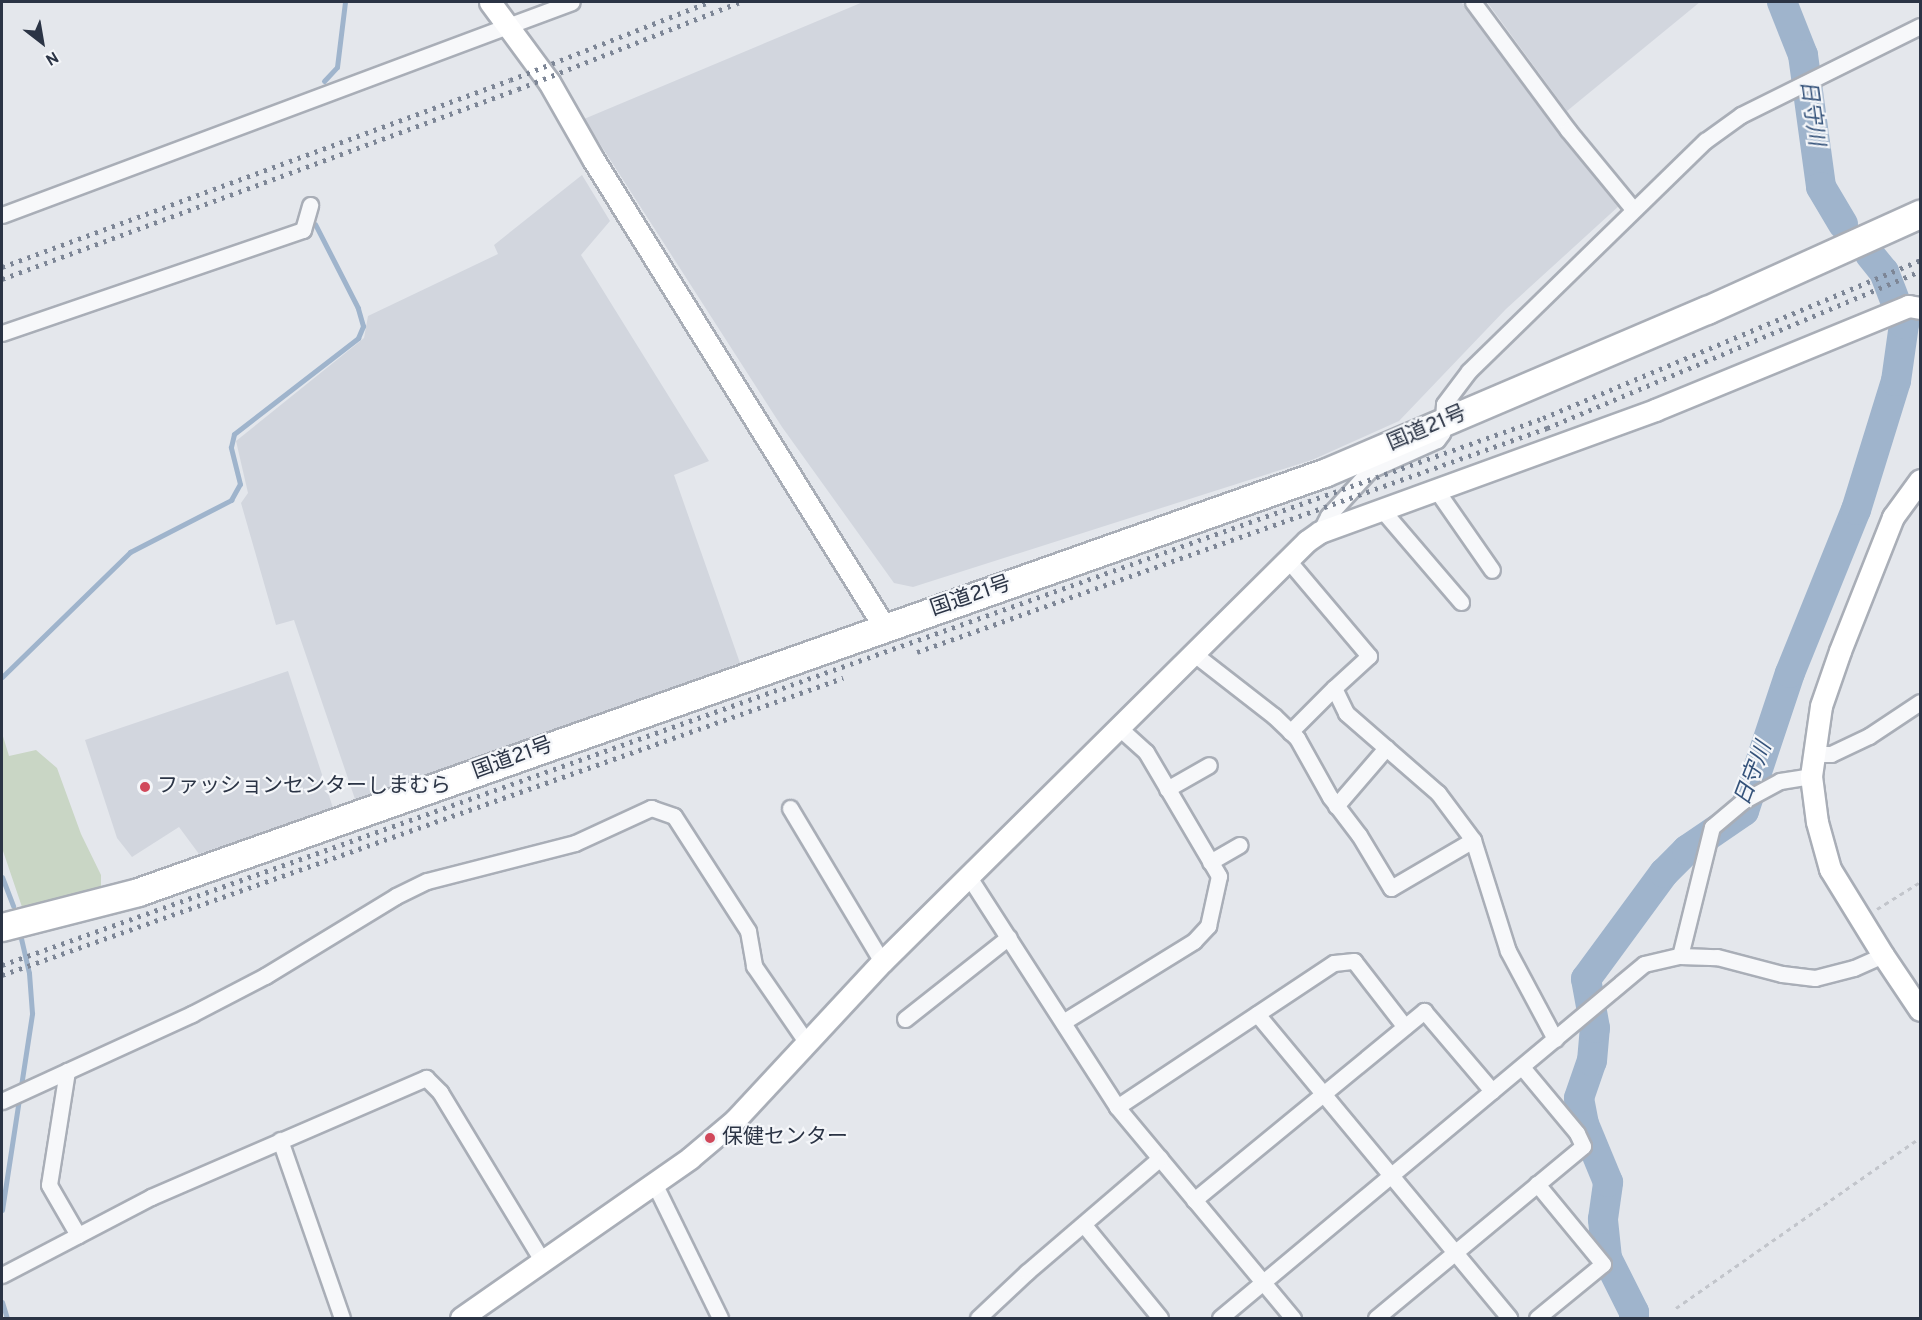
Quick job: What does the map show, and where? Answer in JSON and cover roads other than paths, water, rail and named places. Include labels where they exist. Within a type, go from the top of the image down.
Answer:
[{"type":"highway","name":"国道21号","points":[[2,927],[138,892],[1324,473],[1707,310],[1920,214]]},
{"type":"street","points":[[490,2],[549,82],[593,159],[885,628]]},
{"type":"street","points":[[2,215],[572,2]]},
{"type":"street","points":[[1473,2],[1568,130],[1633,209]]},
{"type":"street","points":[[1320,532],[1328,516],[1363,476],[1371,470],[1437,440],[1442,433],[1444,404],[1469,371],[1705,141],[1741,115],[1920,26]]},
{"type":"street","points":[[2,333],[303,230],[310,204]]},
{"type":"street","points":[[461,1318],[690,1158],[735,1120],[882,962],[1287,559],[1320,532],[1383,511],[1655,410],[1906,310]]},
{"type":"street","points":[[1920,480],[1893,518],[1844,640],[1821,706],[1812,754],[1811,776],[1817,822],[1830,869],[1860,920],[1920,1010]]},
{"type":"street","points":[[1437,491],[1492,570]]},
{"type":"street","points":[[1383,511],[1461,602]]},
{"type":"street","points":[[1287,559],[1369,656],[1290,732]]},
{"type":"street","points":[[1193,654],[1297,738],[1336,806],[1391,888],[1473,840]]},
{"type":"street","points":[[1334,688],[1346,713],[1438,793],[1473,840],[1508,951],[1555,1039]]},
{"type":"street","points":[[1812,754],[1832,754],[1869,736],[1920,702]]},
{"type":"street","points":[[1063,1022],[1194,941],[1208,926],[1218,876],[1146,752],[1119,728]]},
{"type":"street","points":[[1336,806],[1386,748]]},
{"type":"street","points":[[1167,789],[1209,765]]},
{"type":"street","points":[[1680,956],[1712,827],[1743,801],[1780,781],[1811,776]]},
{"type":"street","points":[[2,1101],[192,1014],[265,976],[396,896],[427,881],[575,843],[651,808],[674,816],[748,931],[754,966],[807,1044]]},
{"type":"street","points":[[790,808],[882,962]]},
{"type":"street","points":[[1210,862],[1239,845]]},
{"type":"street","points":[[969,877],[1117,1107],[1293,1318]]},
{"type":"street","points":[[906,1019],[1009,937]]},
{"type":"street","points":[[1220,1318],[1644,964],[1680,956],[1718,957],[1782,974],[1815,978],[1854,968],[1883,956]]},
{"type":"street","points":[[1117,1107],[1334,963],[1354,961],[1405,1027]]},
{"type":"street","points":[[1194,1200],[1424,1011],[1492,1091]]},
{"type":"street","points":[[1257,1014],[1509,1318]]},
{"type":"street","points":[[1376,1318],[1583,1146],[1577,1133],[1522,1067]]},
{"type":"street","points":[[67,1071],[49,1185],[78,1235]]},
{"type":"street","points":[[5,1273],[151,1197],[426,1078],[440,1092],[543,1262]]},
{"type":"street","points":[[280,1140],[342,1318]]},
{"type":"street","points":[[978,1318],[1027,1272],[1160,1158]]},
{"type":"street","points":[[654,1183],[720,1318]]},
{"type":"street","points":[[1537,1184],[1603,1264],[1537,1318]]},
{"type":"street","points":[[1084,1225],[1160,1318]]},
{"type":"waterway","points":[[324,81],[337,67],[345,2]]},
{"type":"waterway","name":"日守川","points":[[1782,2],[1803,55],[1821,187],[1843,224]]},
{"type":"waterway","points":[[2,677],[130,552],[231,500],[240,484],[231,447],[234,434],[358,338],[363,326],[358,308],[315,224]]},
{"type":"waterway","name":"日守川","points":[[1634,1318],[1634,1312],[1607,1258],[1603,1219],[1608,1182],[1584,1124],[1579,1098],[1592,1061],[1595,1028],[1586,979],[1664,873],[1687,850],[1744,811],[1790,673],[1856,510],[1896,381],[1904,324],[1884,272],[1870,255]]},
{"type":"waterway","points":[[2,877],[13,906]]},
{"type":"waterway","points":[[2,1210],[32,1013],[29,973],[21,939]]},
{"type":"waterway","points":[[2,1302],[7,1318]]},
{"type":"railway","points":[[2,267],[510,80],[709,2]]},
{"type":"railway","points":[[2,279],[518,89],[740,2]]},
{"type":"railway","points":[[2,965],[1543,418],[1920,260]]},
{"type":"railway","points":[[917,652],[1547,428],[1920,271]]},
{"type":"railway","points":[[2,975],[843,678]]},
{"type":"place","name":"ファッションセンターしまむら","points":[[145,787]]},
{"type":"place","name":"保健センター","points":[[710,1138]]}]
